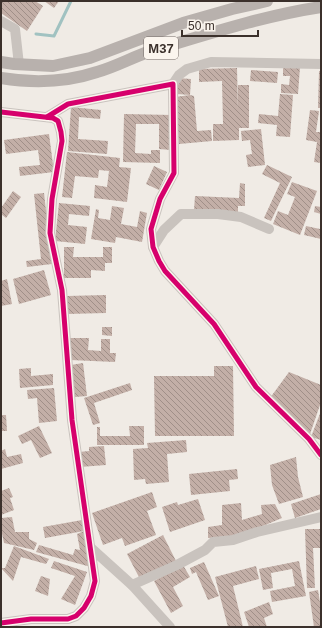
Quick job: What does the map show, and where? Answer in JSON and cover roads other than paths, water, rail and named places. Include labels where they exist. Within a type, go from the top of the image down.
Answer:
[{"type":"main road","name":"M37","points":[[1,62],[19,65],[53,66],[90,58],[183,23],[267,1]]},
{"type":"main road","name":"M37","points":[[1,78],[15,80],[57,80],[97,73],[144,54],[170,46],[280,14],[321,7]]},
{"type":"street","points":[[1,21],[15,29],[19,65]]},
{"type":"street","points":[[319,451],[309,439],[256,387],[214,324],[165,271],[159,261],[154,247],[151,229],[160,199],[174,173],[173,84],[179,75],[187,69],[211,62],[321,64]]},
{"type":"street","points":[[47,117],[68,104],[173,84]]},
{"type":"street","points":[[1,112],[47,117],[58,121],[61,132],[62,141],[52,199],[50,234],[62,290],[72,420],[95,581],[91,596],[84,608],[76,616],[68,619],[32,619],[3,623]]},
{"type":"street","points":[[154,247],[164,230],[181,214],[218,214],[241,217],[269,229]]},
{"type":"street","points":[[132,585],[177,565],[205,550],[213,542],[233,540],[258,532],[321,517]]},
{"type":"street","points":[[91,548],[132,585],[170,627]]},
{"type":"waterway","points":[[36,34],[54,36],[71,1]]}]
